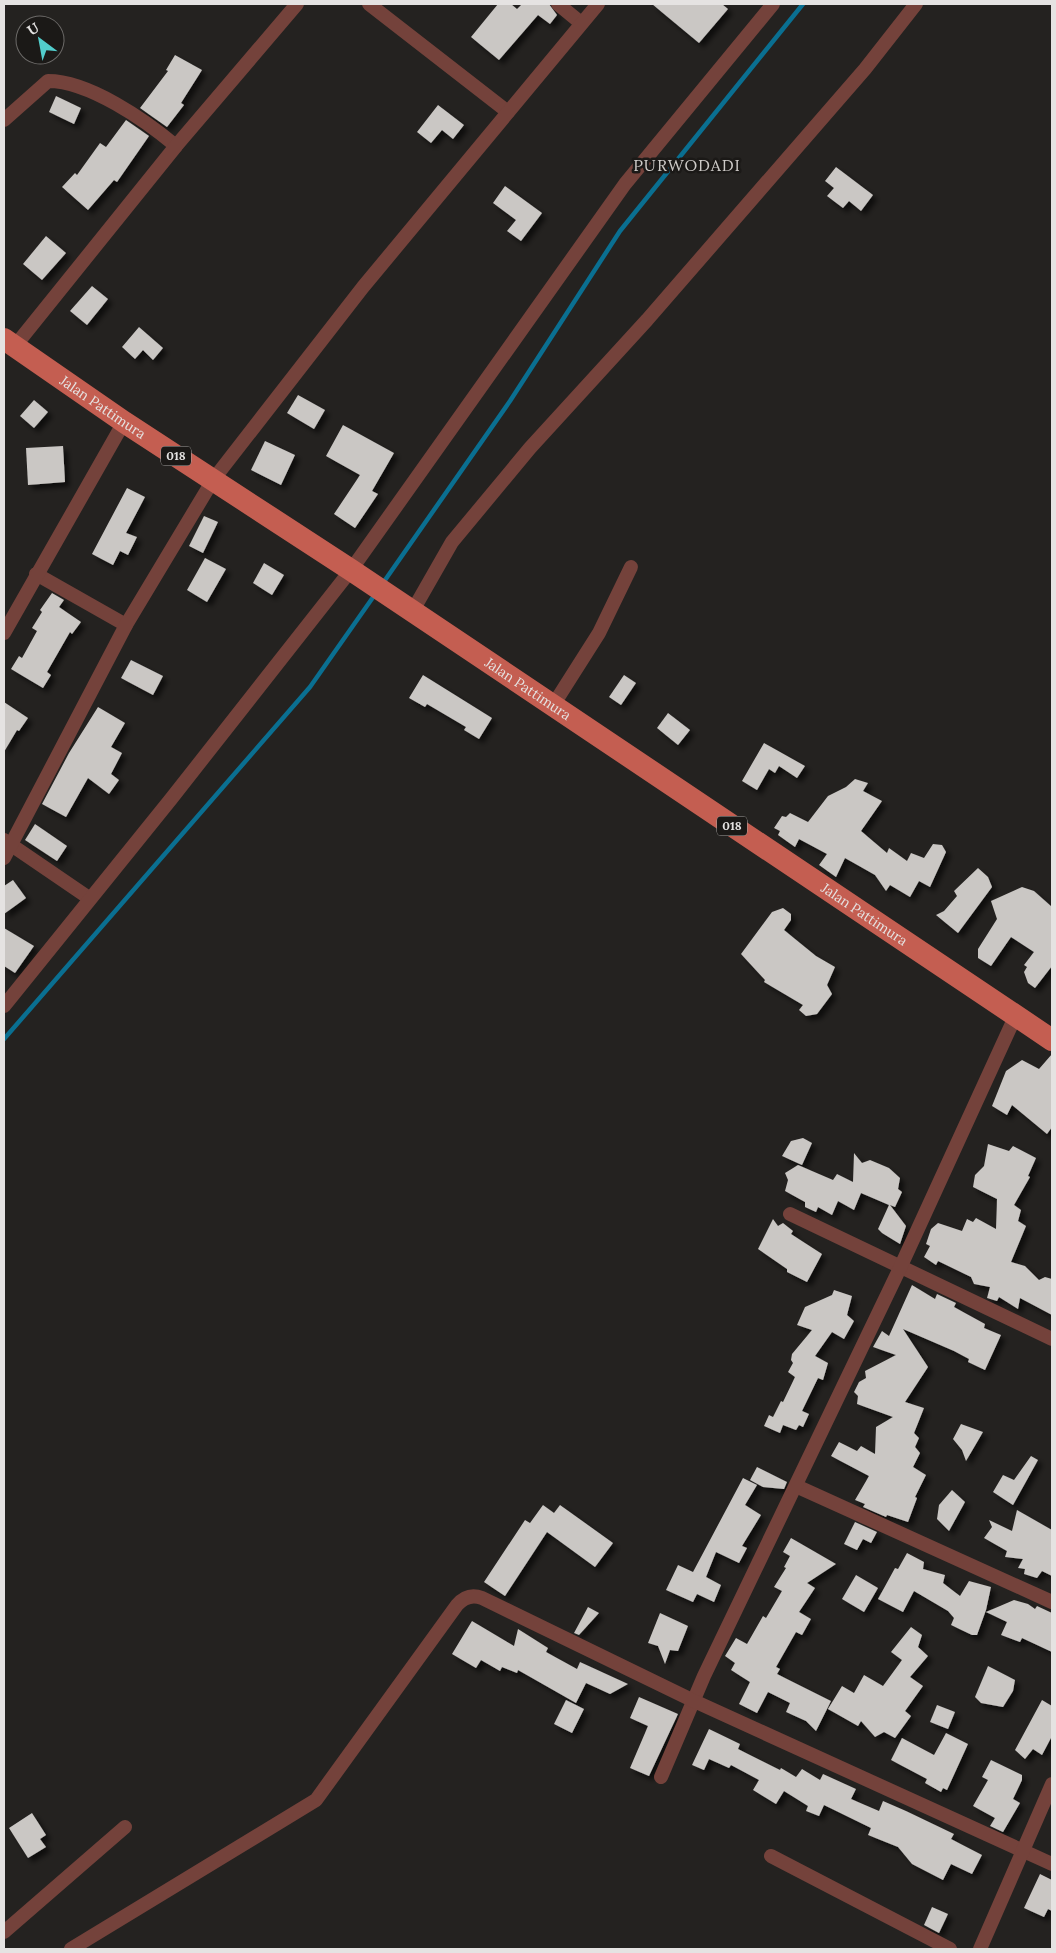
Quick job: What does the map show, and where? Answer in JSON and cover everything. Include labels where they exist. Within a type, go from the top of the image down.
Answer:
[{"type":"main road","name":"Jalan Pattimura","points":[[9,342],[124,422],[351,570],[552,707],[1052,1040]]},
{"type":"street","points":[[9,342],[297,4]]},
{"type":"street","points":[[369,4],[508,112]]},
{"type":"street","points":[[558,4],[581,23]]},
{"type":"street","points":[[4,858],[8,843],[126,625],[213,480],[363,287],[598,4]]},
{"type":"street","points":[[4,1006],[89,898],[171,799],[351,570],[625,184],[773,4]]},
{"type":"street","points":[[412,612],[452,542],[530,448],[647,320],[865,69],[916,4]]},
{"type":"street","points":[[4,120],[48,80],[64,81],[145,120],[176,146]]},
{"type":"street","points":[[4,633],[124,422]]},
{"type":"street","points":[[552,707],[599,633],[631,568]]},
{"type":"street","points":[[36,574],[126,625]]},
{"type":"street","points":[[8,843],[89,898]]},
{"type":"street","points":[[661,1777],[694,1701],[900,1268],[1016,1017]]},
{"type":"street","points":[[790,1214],[1052,1339]]},
{"type":"street","points":[[796,1486],[1052,1602]]},
{"type":"street","points":[[71,1949],[316,1800],[456,1605],[466,1597],[472,1596],[482,1598],[694,1701],[1052,1864]]},
{"type":"street","points":[[980,1949],[1052,1784]]},
{"type":"street","points":[[4,1932],[125,1827]]},
{"type":"street","points":[[771,1856],[950,1949]]},
{"type":"building","points":[[498,4],[511,4],[517,9],[522,4],[549,4],[557,15],[550,24],[538,15],[499,60],[471,37]]},
{"type":"building","points":[[652,4],[722,4],[728,9],[699,43]]},
{"type":"building","points":[[175,55],[202,70],[181,103],[184,105],[167,127],[140,108],[168,71],[166,70]]},
{"type":"building","points":[[56,96],[81,108],[74,124],[49,112]]},
{"type":"building","points":[[438,105],[464,125],[453,139],[442,130],[431,143],[417,132]]},
{"type":"building","points":[[126,120],[149,136],[117,182],[114,180],[88,210],[62,187],[75,173],[77,175],[100,143],[106,147]]},
{"type":"building","points":[[836,167],[873,195],[861,211],[849,201],[843,208],[827,196],[834,188],[825,181]]},
{"type":"building","points":[[505,186],[542,213],[521,241],[507,231],[516,220],[493,203]]},
{"type":"building","points":[[46,236],[66,253],[42,280],[23,264]]},
{"type":"building","points":[[92,286],[108,299],[87,325],[70,311]]},
{"type":"building","points":[[139,327],[163,348],[153,360],[143,350],[135,359],[122,347]]},
{"type":"building","points":[[298,395],[325,410],[314,429],[287,413]]},
{"type":"building","points":[[34,400],[48,412],[34,428],[20,416]]},
{"type":"building","points":[[343,425],[394,453],[372,491],[378,494],[355,528],[334,514],[360,475],[326,456]]},
{"type":"building","points":[[265,441],[295,455],[281,485],[251,470]]},
{"type":"building","points":[[63,446],[65,482],[28,485],[26,448]]},
{"type":"building","points":[[127,488],[145,497],[126,533],[137,537],[128,555],[120,551],[113,565],[92,554]]},
{"type":"building","points":[[204,516],[218,522],[203,553],[189,546]]},
{"type":"building","points":[[205,558],[226,569],[207,602],[187,590]]},
{"type":"building","points":[[264,563],[284,575],[272,595],[253,583]]},
{"type":"building","points":[[52,593],[64,600],[59,607],[81,622],[72,634],[70,632],[47,672],[51,675],[43,688],[11,669],[19,656],[22,658],[37,631],[32,628],[42,612],[40,610]]},
{"type":"building","points":[[131,660],[163,676],[153,695],[121,678]]},
{"type":"building","points":[[423,675],[492,718],[479,739],[464,730],[466,727],[427,704],[425,707],[409,698]]},
{"type":"building","points":[[624,675],[636,683],[621,705],[609,697]]},
{"type":"building","points":[[4,702],[28,718],[19,731],[17,730],[4,752]]},
{"type":"building","points":[[98,707],[125,723],[111,747],[122,753],[111,774],[119,780],[109,794],[88,778],[66,817],[42,804],[69,753]]},
{"type":"building","points":[[668,713],[690,730],[678,745],[657,728]]},
{"type":"building","points":[[764,743],[805,766],[797,778],[779,766],[775,773],[769,769],[757,790],[742,781]]},
{"type":"building","points":[[855,779],[868,783],[863,791],[882,801],[861,831],[887,853],[889,848],[907,861],[911,853],[924,858],[933,844],[942,845],[946,852],[930,887],[919,881],[910,897],[890,885],[886,891],[875,875],[845,858],[836,877],[819,865],[827,854],[799,839],[795,847],[778,835],[780,831],[774,828],[782,816],[786,817],[790,813],[808,822],[828,796],[846,787]]},
{"type":"building","points":[[35,824],[67,846],[57,861],[25,840]]},
{"type":"building","points":[[978,868],[988,877],[992,887],[958,933],[936,915],[944,911],[957,896],[954,891]]},
{"type":"building","points":[[13,880],[26,898],[4,914],[4,886]]},
{"type":"building","points":[[1022,887],[1034,891],[1052,907],[1052,966],[1035,988],[1028,983],[1024,972],[1027,967],[1024,965],[1034,952],[1011,937],[991,966],[978,958],[978,949],[997,919],[991,901]]},
{"type":"building","points":[[783,908],[791,914],[791,920],[784,930],[816,956],[835,967],[827,985],[832,994],[817,1014],[806,1016],[799,1010],[803,1005],[764,982],[765,980],[741,954],[772,912]]},
{"type":"building","points":[[4,928],[34,946],[15,973],[4,966]]},
{"type":"building","points":[[1052,1054],[1052,1127],[1047,1134],[1012,1105],[1007,1115],[992,1106],[1006,1071],[1022,1060],[1039,1069]]},
{"type":"building","points":[[803,1138],[812,1143],[802,1165],[782,1156],[791,1141]]},
{"type":"building","points":[[988,1144],[1009,1151],[1013,1146],[1036,1158],[1028,1176],[1030,1177],[1014,1205],[1021,1210],[1018,1221],[1026,1226],[1011,1262],[1025,1266],[1039,1280],[1045,1277],[1052,1279],[1052,1315],[1020,1298],[1018,1309],[999,1297],[997,1301],[987,1298],[990,1287],[974,1284],[971,1277],[938,1261],[936,1265],[924,1257],[930,1246],[926,1244],[931,1229],[938,1223],[962,1231],[967,1219],[973,1222],[976,1218],[996,1229],[997,1199],[973,1187],[975,1175],[984,1166]]},
{"type":"building","points":[[854,1153],[862,1163],[870,1160],[889,1168],[900,1178],[898,1189],[902,1192],[895,1207],[890,1205],[906,1226],[900,1244],[878,1229],[889,1205],[861,1193],[854,1210],[838,1201],[832,1215],[818,1207],[816,1212],[805,1207],[805,1202],[785,1191],[788,1180],[785,1173],[798,1165],[833,1180],[837,1174],[853,1182]]},
{"type":"building","points":[[773,1219],[778,1226],[783,1223],[793,1231],[791,1234],[822,1254],[807,1282],[787,1272],[787,1269],[758,1249]]},
{"type":"building","points":[[912,1285],[935,1299],[937,1294],[956,1303],[954,1307],[985,1324],[984,1328],[1001,1335],[985,1370],[968,1362],[969,1359],[954,1351],[903,1329],[928,1367],[905,1402],[924,1408],[914,1433],[919,1438],[915,1447],[920,1453],[913,1467],[926,1475],[915,1497],[917,1498],[908,1522],[887,1515],[886,1517],[863,1507],[865,1504],[855,1500],[869,1476],[831,1456],[839,1442],[857,1451],[861,1446],[875,1454],[876,1427],[893,1417],[857,1404],[858,1396],[854,1392],[859,1382],[866,1378],[865,1371],[896,1355],[873,1347],[882,1331],[889,1336]]},
{"type":"building","points":[[834,1290],[852,1296],[847,1315],[854,1321],[844,1339],[832,1332],[815,1356],[828,1363],[823,1380],[818,1378],[802,1411],[809,1414],[803,1427],[799,1425],[796,1430],[783,1425],[780,1433],[764,1426],[769,1415],[773,1417],[781,1401],[783,1402],[795,1377],[788,1372],[793,1363],[791,1360],[792,1354],[812,1330],[797,1325],[805,1307],[832,1295]]},
{"type":"building","points":[[961,1424],[983,1432],[966,1461],[962,1450],[953,1439]]},
{"type":"building","points":[[1031,1456],[1038,1460],[1013,1505],[993,1492],[1003,1475],[1014,1480]]},
{"type":"building","points":[[757,1467],[787,1482],[784,1489],[763,1487],[750,1480]]},
{"type":"building","points":[[743,1478],[757,1485],[745,1505],[761,1515],[742,1546],[747,1548],[739,1563],[716,1552],[706,1577],[721,1585],[714,1602],[697,1594],[693,1602],[666,1590],[678,1565],[693,1572]]},
{"type":"building","points":[[952,1490],[965,1502],[949,1531],[937,1519],[939,1505]]},
{"type":"building","points":[[543,1505],[554,1513],[560,1505],[613,1543],[595,1567],[547,1532],[505,1596],[484,1582],[525,1520],[530,1523]]},
{"type":"building","points":[[1017,1510],[1052,1530],[1052,1576],[1042,1571],[1037,1578],[1024,1574],[1025,1569],[1018,1568],[1023,1559],[1005,1557],[1007,1551],[984,1538],[992,1527],[989,1520],[1012,1531]]},
{"type":"building","points":[[855,1522],[877,1532],[871,1543],[863,1539],[857,1550],[844,1544]]},
{"type":"building","points":[[791,1538],[836,1564],[807,1583],[815,1588],[799,1612],[811,1619],[802,1635],[796,1632],[776,1667],[780,1669],[777,1674],[831,1701],[816,1731],[806,1721],[786,1712],[790,1703],[768,1692],[757,1713],[739,1704],[750,1682],[731,1670],[735,1663],[725,1656],[736,1638],[747,1644],[763,1616],[766,1618],[782,1591],[774,1587],[786,1568],[784,1567],[790,1556],[783,1552]]},
{"type":"building","points":[[907,1553],[924,1562],[923,1569],[945,1575],[943,1583],[960,1596],[969,1581],[991,1587],[986,1610],[977,1635],[972,1635],[951,1625],[954,1618],[948,1611],[914,1591],[903,1612],[878,1599],[895,1568],[898,1569]]},
{"type":"building","points":[[856,1575],[878,1588],[864,1612],[842,1599]]},
{"type":"building","points":[[1014,1600],[1028,1604],[1035,1609],[1037,1606],[1052,1613],[1052,1652],[1022,1638],[1020,1642],[1001,1635],[1007,1622],[986,1612]]},
{"type":"building","points":[[588,1607],[599,1613],[579,1635],[574,1633]]},
{"type":"building","points":[[660,1613],[688,1626],[678,1651],[670,1650],[665,1664],[658,1646],[648,1643]]},
{"type":"building","points":[[472,1621],[514,1646],[518,1629],[548,1648],[546,1652],[577,1669],[580,1662],[628,1684],[610,1694],[586,1683],[576,1703],[518,1670],[517,1673],[502,1667],[500,1671],[481,1660],[476,1668],[452,1654]]},
{"type":"building","points":[[911,1627],[922,1635],[918,1647],[928,1656],[910,1677],[923,1686],[905,1711],[911,1716],[895,1738],[884,1732],[875,1737],[861,1721],[858,1726],[828,1709],[842,1686],[854,1693],[864,1675],[883,1686],[902,1660],[891,1652]]},
{"type":"building","points":[[988,1666],[1015,1680],[1013,1691],[1003,1707],[981,1703],[975,1697]]},
{"type":"building","points":[[639,1697],[678,1714],[649,1776],[630,1768],[648,1726],[630,1718]]},
{"type":"building","points":[[566,1700],[584,1709],[572,1733],[554,1724]]},
{"type":"building","points":[[1042,1700],[1052,1706],[1052,1736],[1042,1755],[1033,1749],[1025,1759],[1015,1750]]},
{"type":"building","points":[[937,1705],[955,1712],[948,1729],[930,1722]]},
{"type":"building","points":[[709,1729],[740,1744],[738,1749],[780,1770],[781,1768],[796,1777],[802,1769],[820,1780],[823,1774],[856,1789],[851,1799],[879,1811],[883,1801],[906,1811],[954,1834],[951,1839],[982,1855],[972,1874],[951,1864],[943,1880],[912,1864],[898,1847],[868,1835],[871,1828],[824,1805],[819,1816],[806,1811],[808,1806],[784,1791],[776,1804],[753,1790],[759,1780],[731,1765],[729,1768],[709,1759],[704,1770],[692,1765]]},
{"type":"building","points":[[946,1733],[968,1744],[947,1790],[943,1788],[941,1792],[925,1783],[927,1779],[891,1760],[902,1738],[934,1755]]},
{"type":"building","points":[[991,1760],[1022,1775],[1022,1780],[1013,1799],[1020,1803],[1003,1832],[990,1826],[995,1818],[973,1806],[988,1780],[982,1777]]},
{"type":"building","points":[[32,1813],[46,1835],[40,1839],[46,1847],[28,1858],[9,1828]]},
{"type":"building","points":[[1040,1874],[1052,1880],[1052,1911],[1048,1909],[1044,1917],[1024,1908]]},
{"type":"building","points":[[932,1907],[948,1914],[939,1933],[924,1925]]},
{"type":"waterway","points":[[383,583],[510,401],[620,231],[803,4]]},
{"type":"waterway","points":[[4,1039],[310,687],[376,593]]},
{"type":"district","name":"PURWODADI","points":[[687,165]]}]
